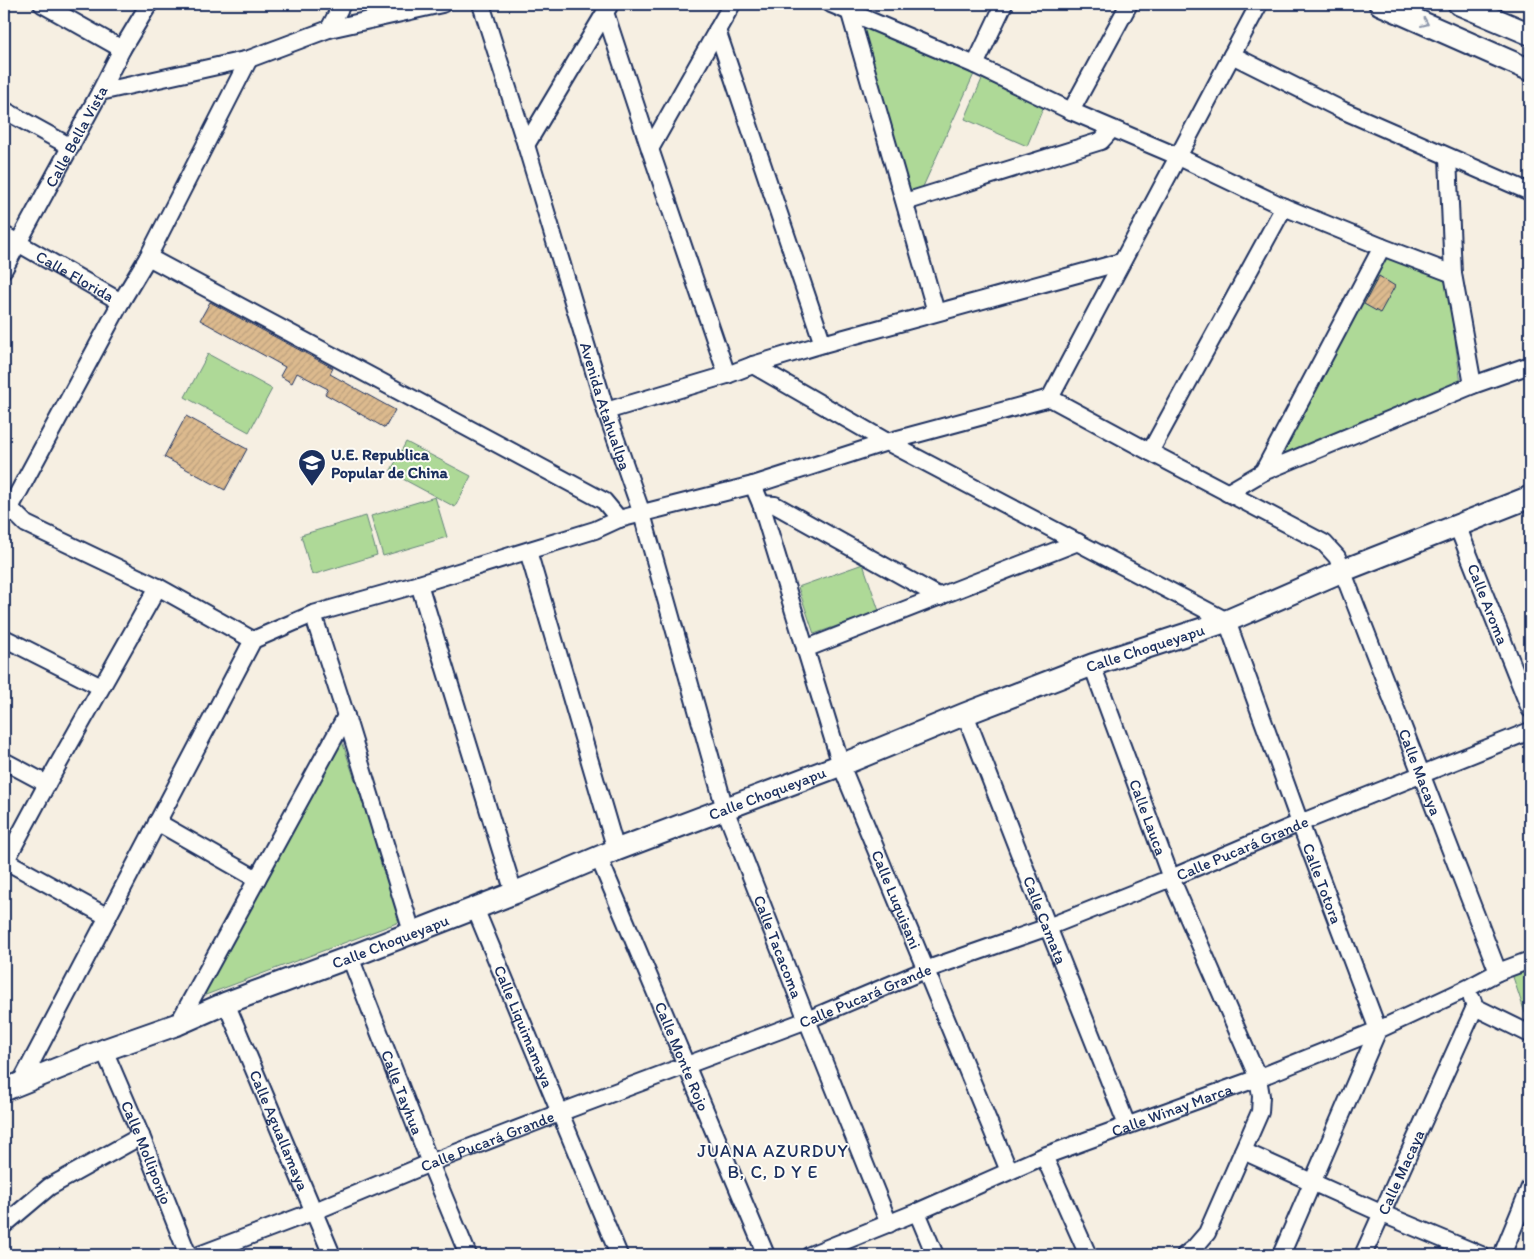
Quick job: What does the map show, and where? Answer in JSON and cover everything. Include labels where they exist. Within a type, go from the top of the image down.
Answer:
[{"type":"street","points":[[42,4],[122,49]]},
{"type":"street","name":"Calle Bella Vista","points":[[4,269],[122,49],[149,4]]},
{"type":"street","points":[[330,29],[342,4]]},
{"type":"street","points":[[100,92],[250,59],[330,29],[442,4]]},
{"type":"street","name":"Avenida Atahuallpa","points":[[481,4],[526,145],[606,411],[642,514],[725,809]]},
{"type":"street","points":[[650,149],[732,4]]},
{"type":"street","points":[[831,4],[975,65],[1071,111],[1177,156],[1284,207],[1453,274]]},
{"type":"street","points":[[975,65],[1004,4]]},
{"type":"street","points":[[1071,111],[1129,4]]},
{"type":"street","points":[[12,1087],[108,917],[253,640],[313,614],[528,551],[595,530],[619,519],[753,485],[887,442],[1050,398],[1259,4]]},
{"type":"street","points":[[1380,4],[1530,70]]},
{"type":"street","points":[[1459,4],[1530,34]]},
{"type":"street","points":[[526,145],[608,8]]},
{"type":"street","points":[[608,8],[650,149],[728,375]]},
{"type":"street","points":[[849,10],[936,312]]},
{"type":"street","points":[[1483,49],[1495,19]]},
{"type":"street","points":[[717,30],[823,344]]},
{"type":"street","points":[[1232,55],[1342,110],[1530,192]]},
{"type":"street","points":[[250,59],[148,257],[121,302],[7,508],[26,524],[158,587],[253,640]]},
{"type":"street","points":[[4,110],[71,147]]},
{"type":"street","points":[[905,202],[1101,141],[1112,129]]},
{"type":"street","points":[[1448,157],[1453,274],[1473,385]]},
{"type":"street","points":[[1150,452],[1284,207]]},
{"type":"street","name":"Calle Florida","points":[[4,235],[121,302]]},
{"type":"street","points":[[1263,472],[1382,247]]},
{"type":"street","points":[[148,257],[604,501],[619,519]]},
{"type":"street","points":[[606,411],[728,375],[753,365],[823,344],[1121,262]]},
{"type":"street","points":[[753,365],[887,442],[1227,621]]},
{"type":"street","points":[[1227,493],[1263,472],[1473,385],[1530,365]]},
{"type":"street","name":"Calle Macaya","points":[[1050,398],[1324,543],[1337,557],[1498,972]]},
{"type":"street","name":"Calle Luquisani","points":[[753,485],[761,504],[841,765],[1009,1171]]},
{"type":"street","name":"Calle Choqueyapu","points":[[12,1087],[514,893],[607,854],[841,765],[1092,665],[1227,621],[1342,571],[1530,497]]},
{"type":"street","points":[[761,504],[775,505],[940,597]]},
{"type":"street","name":"Calle Aroma","points":[[1457,525],[1530,710]]},
{"type":"street","points":[[805,649],[1078,542]]},
{"type":"street","name":"Calle Monte Rojo","points":[[528,551],[607,854],[686,1065],[766,1255]]},
{"type":"street","points":[[419,584],[514,893]]},
{"type":"street","points":[[108,917],[5,862],[46,784],[158,587]]},
{"type":"street","points":[[313,614],[412,932]]},
{"type":"street","name":"Calle Totora","points":[[1227,621],[1378,1030]]},
{"type":"street","points":[[4,638],[101,687]]},
{"type":"street","name":"Calle Lauca","points":[[1092,665],[1171,878],[1258,1078],[1261,1096],[1260,1112],[1207,1232],[1186,1255]]},
{"type":"street","name":"Calle Camata","points":[[965,714],[1127,1125]]},
{"type":"street","points":[[178,1024],[346,716]]},
{"type":"street","name":"Calle Pucará Grande","points":[[199,1255],[559,1113],[807,1020],[925,970],[1048,927],[1530,731]]},
{"type":"street","points":[[4,760],[46,784]]},
{"type":"street","name":"Calle Tacacoma","points":[[725,809],[889,1224]]},
{"type":"street","points":[[157,822],[257,879]]},
{"type":"street","name":"Calle Liquimamaya","points":[[475,908],[618,1255]]},
{"type":"street","name":"Calle Tayhua","points":[[350,957],[468,1255]]},
{"type":"street","name":"Calle Winay Marca","points":[[810,1255],[889,1224],[1044,1156],[1258,1078],[1378,1030],[1498,972],[1530,960]]},
{"type":"street","points":[[1468,988],[1475,1007],[1530,1034]]},
{"type":"street","name":"Calle Aguallamaya","points":[[226,1003],[332,1255]]},
{"type":"street","name":"Calle Macaya","points":[[1363,1255],[1475,1007]]},
{"type":"street","points":[[1281,1255],[1378,1030]]},
{"type":"street","name":"Calle Molliponjo","points":[[104,1050],[141,1136],[188,1255]]},
{"type":"street","points":[[4,1225],[49,1187],[141,1136]]},
{"type":"street","points":[[1243,1151],[1383,1214],[1481,1255]]},
{"type":"street","points":[[1044,1156],[1088,1255]]},
{"type":"street","points":[[1502,1255],[1530,1187]]},
{"type":"street","points":[[917,1212],[935,1255]]},
{"type":"green space","points":[[867,25],[974,74],[922,189],[910,190],[862,29]]},
{"type":"green space","points":[[982,79],[1044,106],[1027,146],[965,119]]},
{"type":"green space","points":[[1384,254],[1447,282],[1461,384],[1279,457]]},
{"type":"green space","points":[[208,354],[272,389],[249,432],[185,397]]},
{"type":"green space","points":[[406,442],[471,476],[455,507],[390,472]]},
{"type":"green space","points":[[435,497],[447,537],[383,556],[371,516]]},
{"type":"green space","points":[[366,516],[377,555],[312,575],[301,535]]},
{"type":"green space","points":[[863,564],[879,611],[814,634],[798,587]]},
{"type":"green space","points":[[342,741],[402,921],[203,996]]},
{"type":"green space","points":[[1530,967],[1530,1015],[1525,1013],[1512,974]]},
{"type":"building","points":[[1379,276],[1395,286],[1380,313],[1364,304]]},
{"type":"building","points":[[210,302],[333,368],[330,374],[395,410],[385,428],[325,394],[328,389],[297,373],[292,383],[280,376],[285,367],[200,320]]},
{"type":"building","points":[[186,416],[247,449],[225,490],[164,457]]},
{"type":"place","name":"U.E. Republica Popular de China","points":[[312,487]]},
{"type":"district","name":"JUANA AZURDUY B, C, D Y E","points":[[773,1161]]}]
